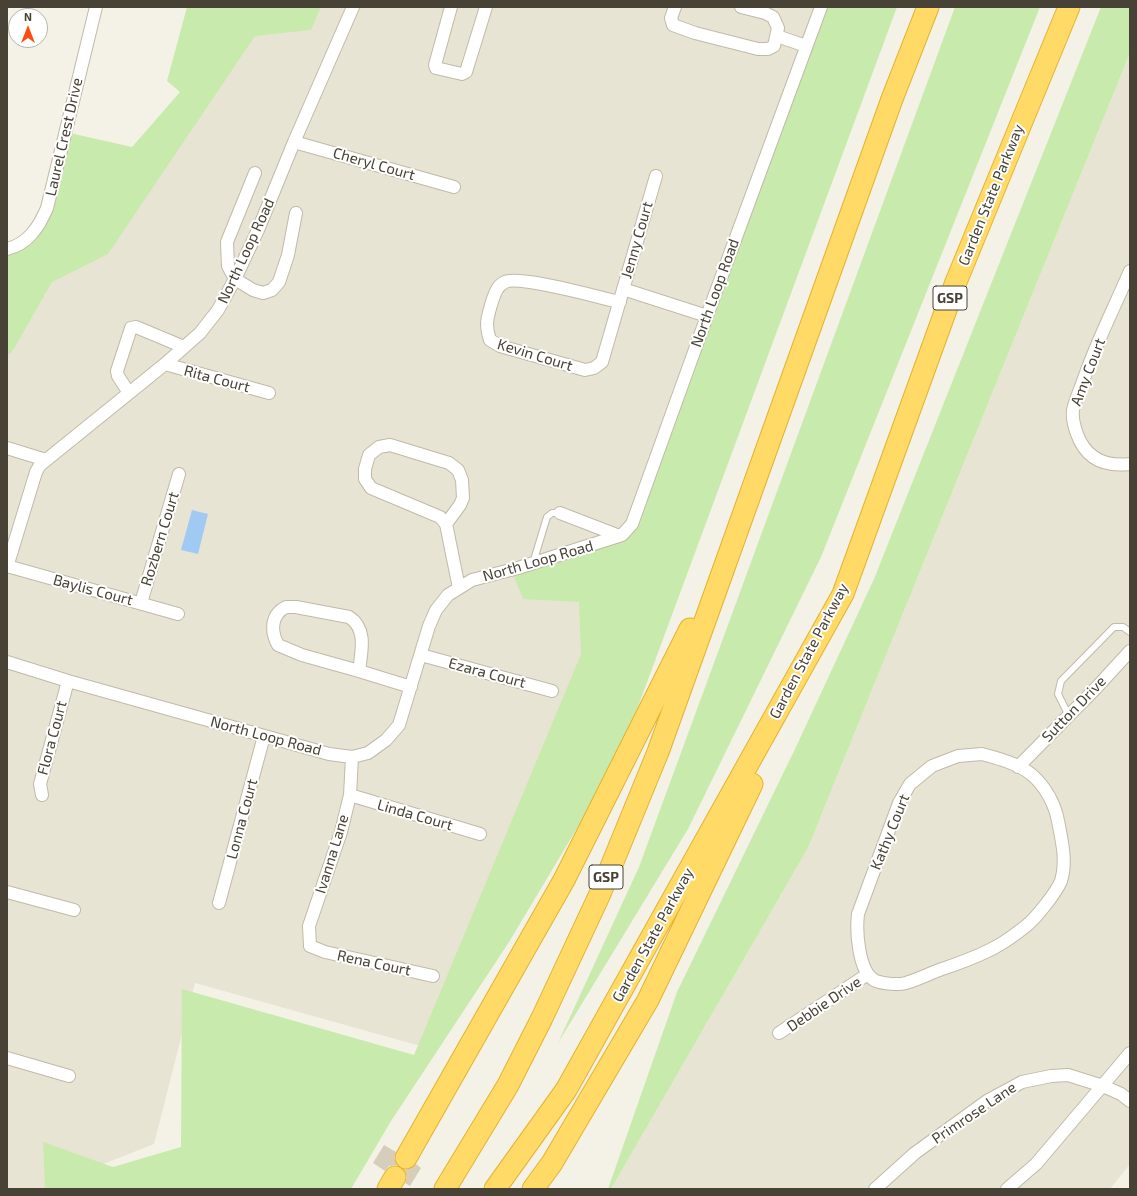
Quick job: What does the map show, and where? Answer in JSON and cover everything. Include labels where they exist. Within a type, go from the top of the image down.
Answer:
[{"type":"highway","name":"GSP","points":[[445,1189],[508,1085],[542,1018],[598,896],[658,752],[892,99],[928,7]]},
{"type":"highway","name":"Garden State Parkway","points":[[495,1189],[566,1090],[843,594],[956,282],[1069,7]]},
{"type":"highway","points":[[406,1158],[564,880],[730,548]]},
{"type":"highway","points":[[533,1189],[552,1163],[648,1000],[843,594]]},
{"type":"street","name":"Laurel Crest Drive","points":[[7,249],[24,241],[35,231],[47,208],[96,7]]},
{"type":"street","name":"North Loop Road","points":[[7,567],[36,472],[40,464],[165,364],[200,333],[218,310],[235,279],[258,230],[294,142],[353,7]]},
{"type":"street","points":[[452,7],[435,65],[436,68],[462,74],[466,72],[486,7]]},
{"type":"street","points":[[675,7],[671,18],[673,26],[758,50],[768,50],[774,46],[778,28],[773,17],[765,12],[741,7]]},
{"type":"street","name":"North Loop Road","points":[[7,662],[68,681],[329,754],[352,757],[368,753],[386,740],[399,725],[429,626],[436,610],[448,595],[472,580],[533,564],[622,535],[632,524],[806,46],[822,7]]},
{"type":"street","points":[[777,36],[806,46]]},
{"type":"street","name":"Cheryl Court","points":[[294,142],[454,187]]},
{"type":"street","points":[[255,173],[227,242],[228,266],[235,279],[253,290],[263,293],[272,290],[279,282],[288,255],[296,213]]},
{"type":"street","name":"Jenny Court","points":[[656,176],[623,289],[707,316]]},
{"type":"street","name":"Amy Court","points":[[1130,271],[1087,368],[1073,410],[1073,424],[1080,441],[1090,455],[1104,463],[1119,466],[1130,464]]},
{"type":"street","name":"Kevin Court","points":[[620,302],[552,285],[515,280],[505,282],[496,290],[486,320],[486,328],[490,340],[500,346],[585,370],[594,368],[602,362],[620,302],[623,289]]},
{"type":"street","points":[[129,393],[118,376],[117,370],[131,328],[136,328],[184,347]]},
{"type":"street","name":"Rita Court","points":[[165,364],[269,393]]},
{"type":"street","points":[[446,524],[460,505],[463,498],[462,480],[458,470],[449,463],[390,446],[379,447],[369,455],[366,469],[366,479],[371,488],[440,516],[446,524],[459,588]]},
{"type":"street","points":[[7,448],[46,460]]},
{"type":"street","name":"Rozbern Court","points":[[141,603],[179,474]]},
{"type":"street","points":[[560,513],[617,535],[622,535]]},
{"type":"street","name":"Baylis Court","points":[[7,567],[178,614]]},
{"type":"street","points":[[359,672],[362,634],[356,622],[349,617],[296,606],[282,609],[275,617],[273,624],[273,636],[278,645],[302,655],[359,672],[411,687]]},
{"type":"street","name":"Sutton Drive","points":[[1018,767],[1069,716],[1130,651]]},
{"type":"street","name":"Ezara Court","points":[[421,655],[552,691]]},
{"type":"street","name":"Flora Court","points":[[42,795],[40,784],[68,681]]},
{"type":"street","name":"Lonna Court","points":[[219,903],[264,736]]},
{"type":"street","name":"Kathy Court","points":[[982,754],[1004,760],[1032,774],[1048,794],[1057,815],[1064,848],[1063,871],[1060,882],[1050,900],[1027,925],[999,945],[956,964],[905,983],[875,981],[868,974],[861,961],[857,924],[858,914],[899,803],[910,784],[932,766],[958,756],[982,754]]},
{"type":"street","name":"Ivanna Lane","points":[[315,948],[310,946],[310,926],[341,832],[350,795],[352,757]]},
{"type":"street","name":"Linda Court","points":[[350,795],[480,834]]},
{"type":"street","points":[[7,892],[74,910]]},
{"type":"street","name":"Rena Court","points":[[315,948],[325,952],[433,976]]},
{"type":"street","name":"Debbie Drive","points":[[779,1033],[868,974]]},
{"type":"street","points":[[1007,1189],[1036,1164],[1130,1053]]},
{"type":"street","points":[[7,1058],[69,1076]]},
{"type":"street","name":"Primrose Lane","points":[[875,1189],[915,1153],[988,1101],[1022,1082],[1051,1076],[1068,1076],[1103,1086],[1121,1094],[1130,1102]]},
{"type":"lane","points":[[533,564],[547,516],[552,513],[560,513]]},
{"type":"lane","points":[[1069,716],[1058,694],[1061,681],[1114,627],[1123,627],[1130,632]]},
{"type":"shaded area","points":[[269,7],[847,7],[424,1047],[195,983],[154,1144],[73,1176],[71,1189],[7,1189],[7,323]]},
{"type":"shaded area","points":[[1130,53],[1130,1164],[1110,1189],[611,1189],[808,848]]},
{"type":"green space","points":[[187,7],[321,7],[311,30],[255,36],[108,254],[52,282],[12,352],[7,355],[7,256],[9,250],[49,219],[70,133],[132,147],[180,92],[167,81]]},
{"type":"green space","points":[[822,7],[897,7],[619,758],[509,942],[391,1121],[351,1189],[45,1189],[43,1142],[113,1167],[181,1147],[182,989],[414,1055],[581,654],[579,602],[523,599],[512,572],[629,530]]},
{"type":"green space","points":[[955,7],[1040,7],[821,557],[688,829],[558,1043],[639,867]]},
{"type":"green space","points":[[1101,7],[1130,7],[1130,53],[808,848],[611,1189],[608,1189],[677,992],[795,749],[874,579]]},
{"type":"water","points":[[192,510],[208,514],[198,554],[181,550]]},
{"type":"building","points":[[384,1145],[396,1152],[394,1158],[397,1165],[389,1166],[385,1171],[373,1163]]},
{"type":"building","points":[[416,1164],[421,1168],[410,1186],[405,1183],[407,1177],[404,1170],[412,1168]]}]
